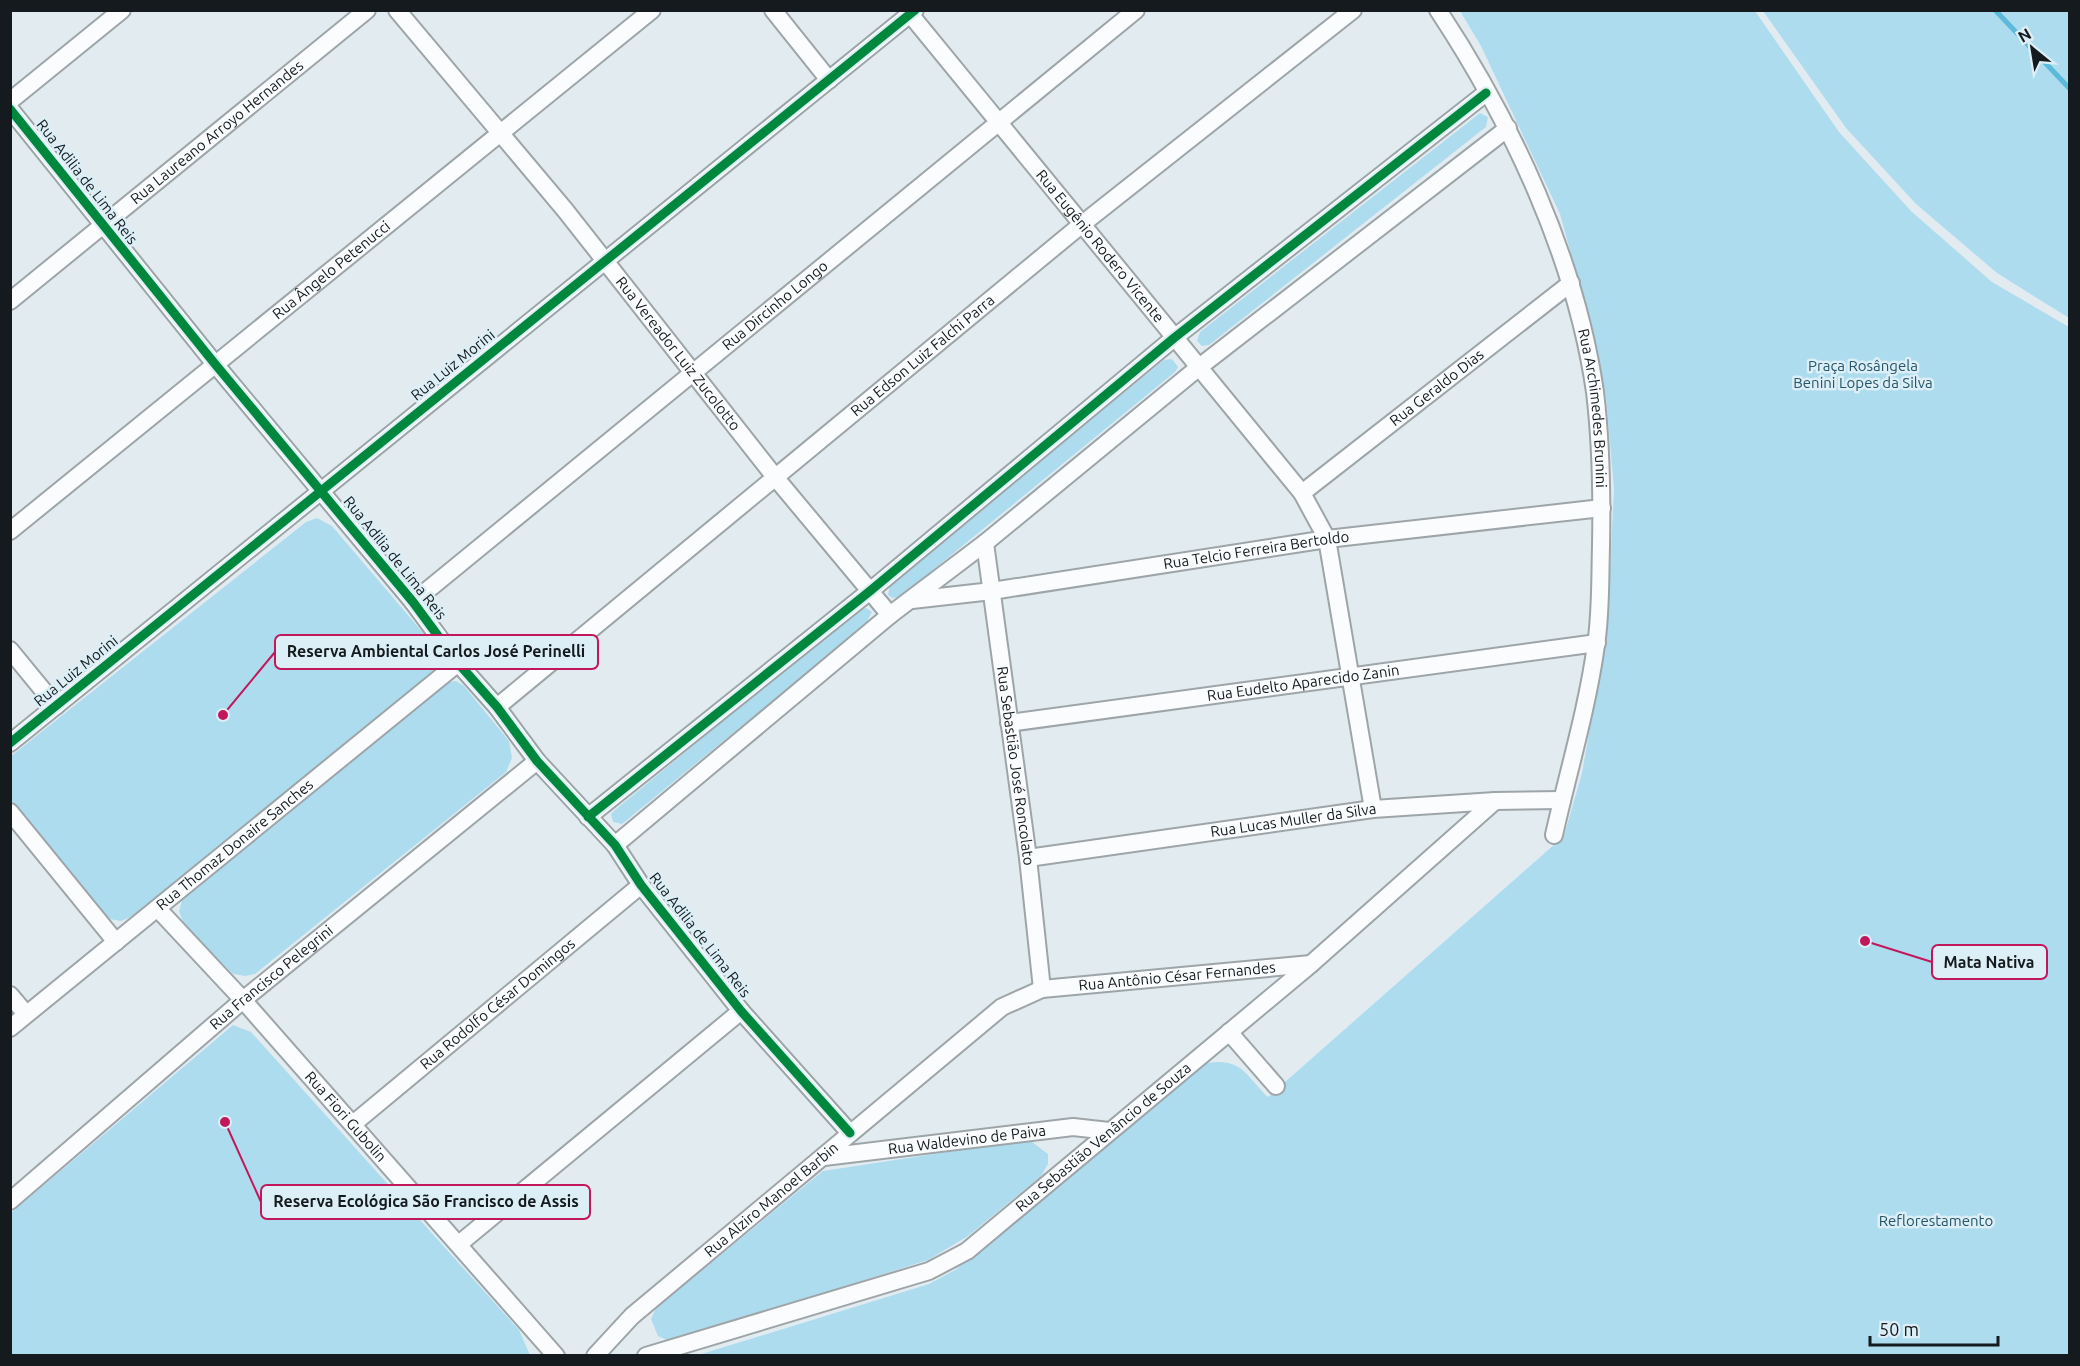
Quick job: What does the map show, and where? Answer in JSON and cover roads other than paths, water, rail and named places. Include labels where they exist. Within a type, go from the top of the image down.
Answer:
[{"type":"street","points":[[10,101],[122,10]]},
{"type":"street","name":"Rua Laureano Arroyo Hernandes","points":[[10,301],[368,10]]},
{"type":"street","name":"Rua Vereador Luiz Zucolotto","points":[[397,10],[605,261],[775,477],[890,615]]},
{"type":"street","name":"Rua Ângelo Petenucci","points":[[10,531],[652,10]]},
{"type":"street","points":[[773,10],[829,80]]},
{"type":"street","name":"Rua Dircinho Longo","points":[[413,602],[691,372],[1136,10]]},
{"type":"street","name":"Rua Edson Luiz Falchi Parra","points":[[497,707],[1081,225],[1353,10]]},
{"type":"street","name":"Rua Archimedes Brunini","points":[[1438,10],[1508,128],[1571,283],[1594,392],[1602,507],[1597,643],[1585,712],[1554,835]]},
{"type":"street","name":"Rua Luiz Morini","points":[[10,743],[912,13]]},
{"type":"street","name":"Rua Eugênio Rodero Vicente","points":[[912,13],[998,123],[1302,493],[1328,539],[1373,809]]},
{"type":"street","points":[[588,817],[870,591],[1174,338],[1486,93]]},
{"type":"street","name":"Rua Adilia de Lima Reis","points":[[10,109],[103,227],[413,602],[458,663],[497,707],[537,761],[615,845],[640,885],[741,1011],[850,1133]]},
{"type":"street","points":[[615,845],[890,615],[985,543],[1198,368],[1508,128]]},
{"type":"street","name":"Rua Geraldo Dias","points":[[1302,493],[1571,283]]},
{"type":"street","name":"Rua Telcio Ferreira Bertoldo","points":[[911,600],[992,591],[1328,539],[1602,507]]},
{"type":"street","name":"Rua Sebastião José Roncolato","points":[[985,543],[1028,858],[1042,989]]},
{"type":"street","name":"Rua Eudelto Aparecido Zanin","points":[[1009,723],[1597,643]]},
{"type":"street","points":[[10,650],[56,706]]},
{"type":"street","name":"Rua Thomaz Donaire Sanches","points":[[10,1028],[458,663]]},
{"type":"street","name":"Rua Francisco Pelegrini","points":[[12,1197],[243,1000],[537,761]]},
{"type":"street","name":"Rua Lucas Muller da Silva","points":[[1028,858],[1373,809],[1495,801],[1562,800]]},
{"type":"street","name":"Rua Sebastião Venâncio de Souza","points":[[646,1356],[929,1271],[967,1251],[1311,964],[1495,801]]},
{"type":"street","points":[[10,812],[116,942]]},
{"type":"street","name":"Rua Rodolfo César Domingos","points":[[353,1124],[640,885]]},
{"type":"street","name":"Rua Fiori Gubolin","points":[[158,909],[243,1000],[556,1356]]},
{"type":"street","name":"Rua Antônio César Fernandes","points":[[1042,989],[1311,964]]},
{"type":"street","name":"Rua Alziro Manoel Barbin","points":[[595,1356],[632,1316],[1002,1007],[1042,989]]},
{"type":"street","points":[[10,995],[26,1014]]},
{"type":"street","points":[[459,1244],[741,1011]]},
{"type":"street","points":[[1229,1032],[1276,1086]]},
{"type":"street","name":"Rua Waldevino de Paiva","points":[[824,1157],[1073,1127],[1109,1131]]},
{"type":"waterway","points":[[1995,10],[2070,89]]},
{"type":"place","name":"Reserva Ambiental Carlos José Perinelli","points":[[223,715]]},
{"type":"place","name":"Mata Nativa","points":[[1865,941]]},
{"type":"place","name":"Reserva Ecológica São Francisco de Assis","points":[[225,1122]]},
{"type":"park label","name":"Praça Rosângela Benini Lopes da Silva","points":[[1863,374]]},
{"type":"park label","name":"Reflorestamento","points":[[1936,1221]]}]
